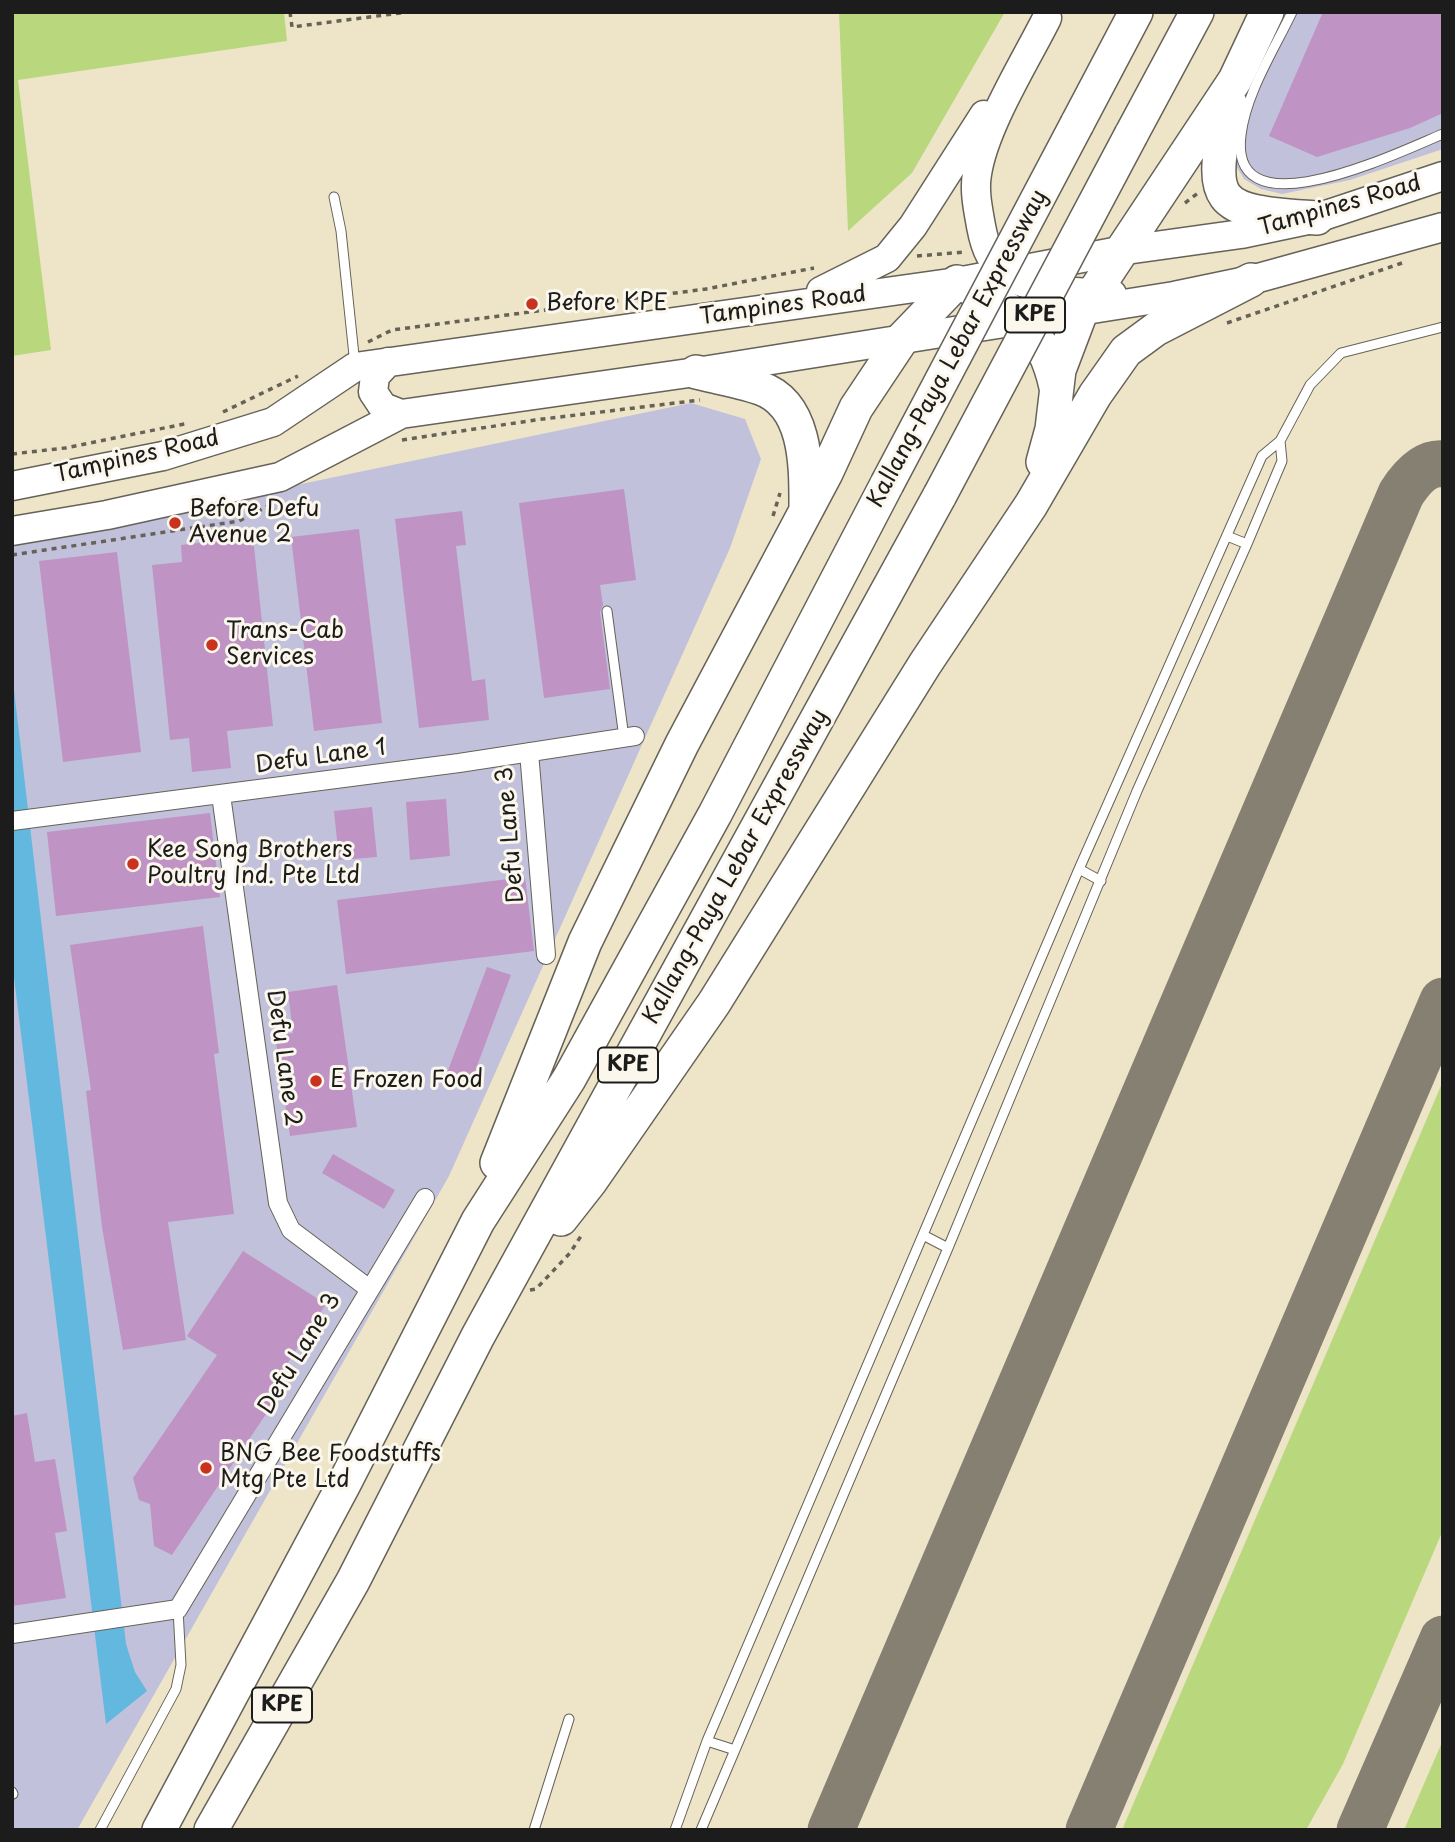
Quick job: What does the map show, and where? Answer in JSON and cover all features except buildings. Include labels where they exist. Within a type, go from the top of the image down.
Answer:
[{"type":"highway","name":"Kallang-Paya Lebar Expressway","points":[[159,1830],[344,1484],[478,1221],[569,1079],[715,814],[1136,12]]},
{"type":"highway","name":"Kallang-Paya Lebar Expressway","points":[[211,1830],[353,1581],[449,1389],[753,837],[1197,12]]},
{"type":"highway","points":[[1031,505],[1052,429],[1056,387],[1062,362],[1086,302],[1119,251],[1139,227],[1235,80],[1266,12]]},
{"type":"highway","points":[[1235,80],[1217,159],[1216,180],[1233,205],[1258,214],[1317,218]]},
{"type":"highway","points":[[503,1292],[590,1182],[714,1003],[925,664],[1031,505],[1095,394],[1126,351],[1156,329],[1251,280]]},
{"type":"highway","points":[[478,1221],[497,1164],[585,942],[682,744],[806,506],[826,473],[856,408],[902,339],[957,282],[999,304],[1021,320],[1043,345],[1056,387]]},
{"type":"highway","points":[[700,386],[761,388],[785,407],[800,432],[806,464],[806,506]]},
{"type":"main road","points":[[1048,15],[983,147],[977,175],[977,201],[985,251],[1004,273],[1025,283],[1086,302]]},
{"type":"main road","points":[[786,305],[850,279],[887,258],[913,226],[1048,15]]},
{"type":"main road","name":"Tampines Road","points":[[13,486],[163,456],[274,422],[354,358],[388,362],[957,282],[1119,251],[1241,234],[1317,218],[1443,176]]},
{"type":"main road","name":"Tampines Road","points":[[15,530],[107,515],[280,477],[401,414],[700,386],[902,339],[1021,320],[1086,302],[1162,293],[1174,296],[1251,280],[1443,227]]},
{"type":"main road","points":[[388,362],[375,376],[373,392],[383,407],[401,414]]},
{"type":"street","name":"Defu Lane 1","points":[[12,821],[221,795],[629,737]]},
{"type":"street","name":"Defu Lane 3","points":[[529,752],[546,955]]},
{"type":"street","name":"Defu Lane 2","points":[[221,795],[278,1203],[291,1230],[368,1288]]},
{"type":"street","name":"Defu Lane 3","points":[[178,1609],[368,1288],[425,1198]]},
{"type":"street","points":[[12,1634],[178,1609]]},
{"type":"lane","points":[[1292,12],[1248,107],[1241,134],[1240,152],[1246,170],[1261,182],[1285,185],[1343,175],[1443,134]]},
{"type":"lane","points":[[334,197],[341,231],[354,358]]},
{"type":"lane","points":[[674,1830],[707,1741],[1079,869],[1262,456],[1280,441],[1310,384],[1341,354],[1443,327]]},
{"type":"lane","points":[[701,1830],[948,1248],[1137,791],[1282,461],[1280,441]]},
{"type":"lane","points":[[1227,536],[1247,544]]},
{"type":"lane","points":[[607,611],[629,737]]},
{"type":"lane","points":[[1079,869],[1101,881]]},
{"type":"lane","points":[[923,1235],[948,1248]]},
{"type":"lane","points":[[100,1830],[178,1682],[181,1665],[178,1609]]},
{"type":"lane","points":[[534,1830],[569,1719]]},
{"type":"lane","points":[[707,1741],[735,1750]]},
{"type":"path","points":[[290,12],[292,27],[408,12]]},
{"type":"path","points":[[1176,209],[1216,180]]},
{"type":"path","points":[[1220,324],[1414,259]]},
{"type":"path","points":[[354,358],[392,330],[706,289],[816,267]]},
{"type":"path","points":[[222,413],[306,373]]},
{"type":"path","points":[[390,442],[535,420],[700,386]]},
{"type":"path","points":[[12,454],[65,448],[197,421]]},
{"type":"path","points":[[772,521],[784,481]]},
{"type":"shaded area","points":[[1289,12],[1443,12],[1443,149],[1350,180],[1282,194],[1261,189],[1244,179],[1236,166],[1233,132]]},
{"type":"shaded area","points":[[691,403],[745,419],[761,459],[730,548],[449,1176],[77,1830],[12,1830],[12,544]]},
{"type":"green space","points":[[12,12],[284,12],[287,41],[18,80],[51,350],[12,356]]},
{"type":"green space","points":[[839,12],[1005,12],[912,173],[848,231]]},
{"type":"green space","points":[[1443,1081],[1443,1530],[1343,1764],[1306,1830],[1122,1830]]},
{"type":"green space","points":[[1443,1740],[1443,1830],[1404,1830]]},
{"type":"water","points":[[12,673],[126,1644],[135,1672],[147,1691],[106,1724],[12,961]]},
{"type":"taxiway","points":[[831,1830],[1401,494],[1424,469],[1443,464]]},
{"type":"taxiway","points":[[1089,1830],[1443,1001]]},
{"type":"taxiway","points":[[1360,1830],[1443,1639]]},
{"type":"place","name":"Before KPE","points":[[532,304]]},
{"type":"place","name":"Before Defu Avenue 2","points":[[175,523]]},
{"type":"place","name":"Trans-Cab Services","points":[[212,645]]},
{"type":"place","name":"Kee Song Brothers Poultry Ind. Pte Ltd","points":[[133,864]]},
{"type":"place","name":"E Frozen Food","points":[[316,1081]]},
{"type":"place","name":"BNG Bee Foodstuffs Mtg Pte Ltd","points":[[206,1468]]}]
